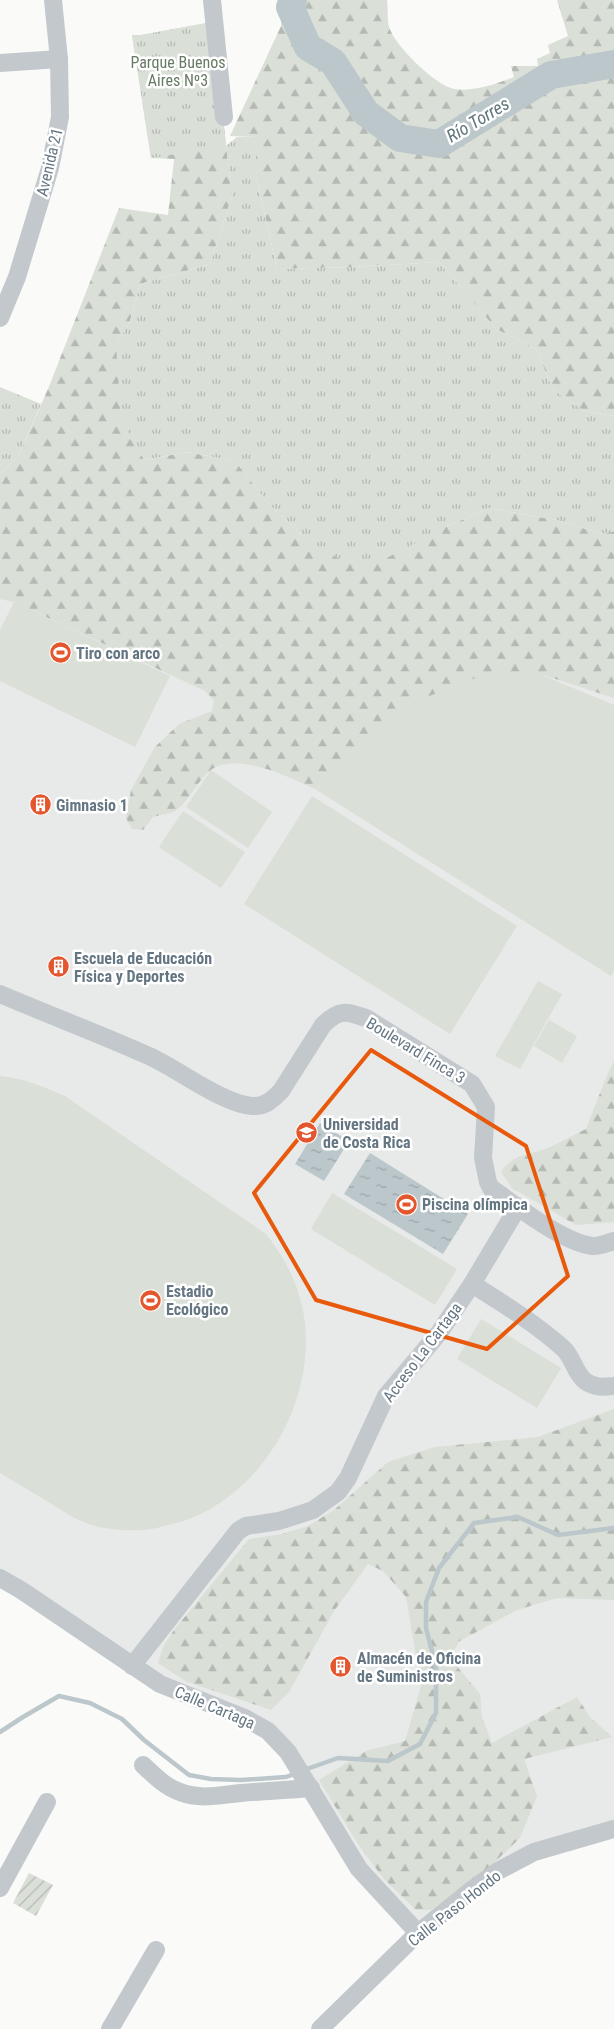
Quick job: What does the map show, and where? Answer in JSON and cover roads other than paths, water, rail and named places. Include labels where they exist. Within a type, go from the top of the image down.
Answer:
[{"type":"street","name":"Avenida 21","points":[[0,318],[17,277],[50,168],[60,117],[59,58],[53,0]]},
{"type":"street","points":[[212,0],[224,117]]},
{"type":"street","points":[[0,63],[59,58]]},
{"type":"street","name":"Boulevard Finca 3","points":[[0,994],[9,1001],[150,1056],[222,1097],[250,1106],[261,1106],[273,1100],[281,1091],[323,1024],[332,1016],[342,1012],[366,1018],[472,1084],[486,1107],[483,1158],[488,1182],[492,1188],[518,1207],[579,1243],[594,1246],[614,1241]]},
{"type":"street","name":"Acceso La Cartaga","points":[[132,1666],[238,1531],[246,1526],[279,1521],[313,1510],[338,1492],[348,1478],[386,1396],[428,1348],[472,1284],[518,1207]]},
{"type":"street","points":[[472,1284],[536,1326],[572,1358],[583,1379],[595,1387],[614,1386]]},
{"type":"street","name":"Calle Cartaga","points":[[0,1578],[21,1590],[160,1684],[245,1718],[268,1731],[288,1752],[359,1869],[418,1933]]},
{"type":"street","points":[[143,1765],[165,1784],[180,1792],[197,1796],[213,1797],[311,1788]]},
{"type":"street","points":[[0,1888],[47,1802]]},
{"type":"street","name":"Calle Paso Hondo","points":[[320,2029],[418,1933],[498,1871],[534,1852],[614,1829]]},
{"type":"street","points":[[110,2029],[156,1950]]},
{"type":"water","points":[[320,1123],[349,1141],[324,1181],[295,1164]]},
{"type":"water","name":"Piscina olímpica","points":[[370,1153],[468,1214],[443,1254],[344,1194]]},
{"type":"waterway","name":"Río Torres","points":[[293,0],[290,7],[308,47],[333,62],[366,113],[400,138],[439,144],[551,75],[614,64]]},
{"type":"waterway","points":[[304,1770],[338,1758],[388,1761],[420,1744],[436,1713],[436,1667],[426,1628],[426,1602],[439,1568],[474,1523],[518,1517],[558,1535],[614,1528]]},
{"type":"waterway","points":[[0,1732],[59,1696],[90,1703],[122,1719],[144,1740],[189,1775],[211,1779],[241,1780],[286,1777],[297,1773]]},
{"type":"place","name":"Tiro con arco","points":[[60,653]]},
{"type":"place","name":"Gimnasio 1","points":[[40,805]]},
{"type":"place","name":"Escuela de Educación Física y Deportes","points":[[58,967]]},
{"type":"place","name":"Universidad de Costa Rica","points":[[307,1133]]},
{"type":"place","name":"Piscina olímpica","points":[[406,1204]]},
{"type":"place","name":"Estadio Ecológico","points":[[150,1300]]},
{"type":"place","name":"Almacén de Oficina de Suministros","points":[[341,1667]]},
{"type":"park label","name":"Parque Buenos Aires Nº3","points":[[178,71]]}]
